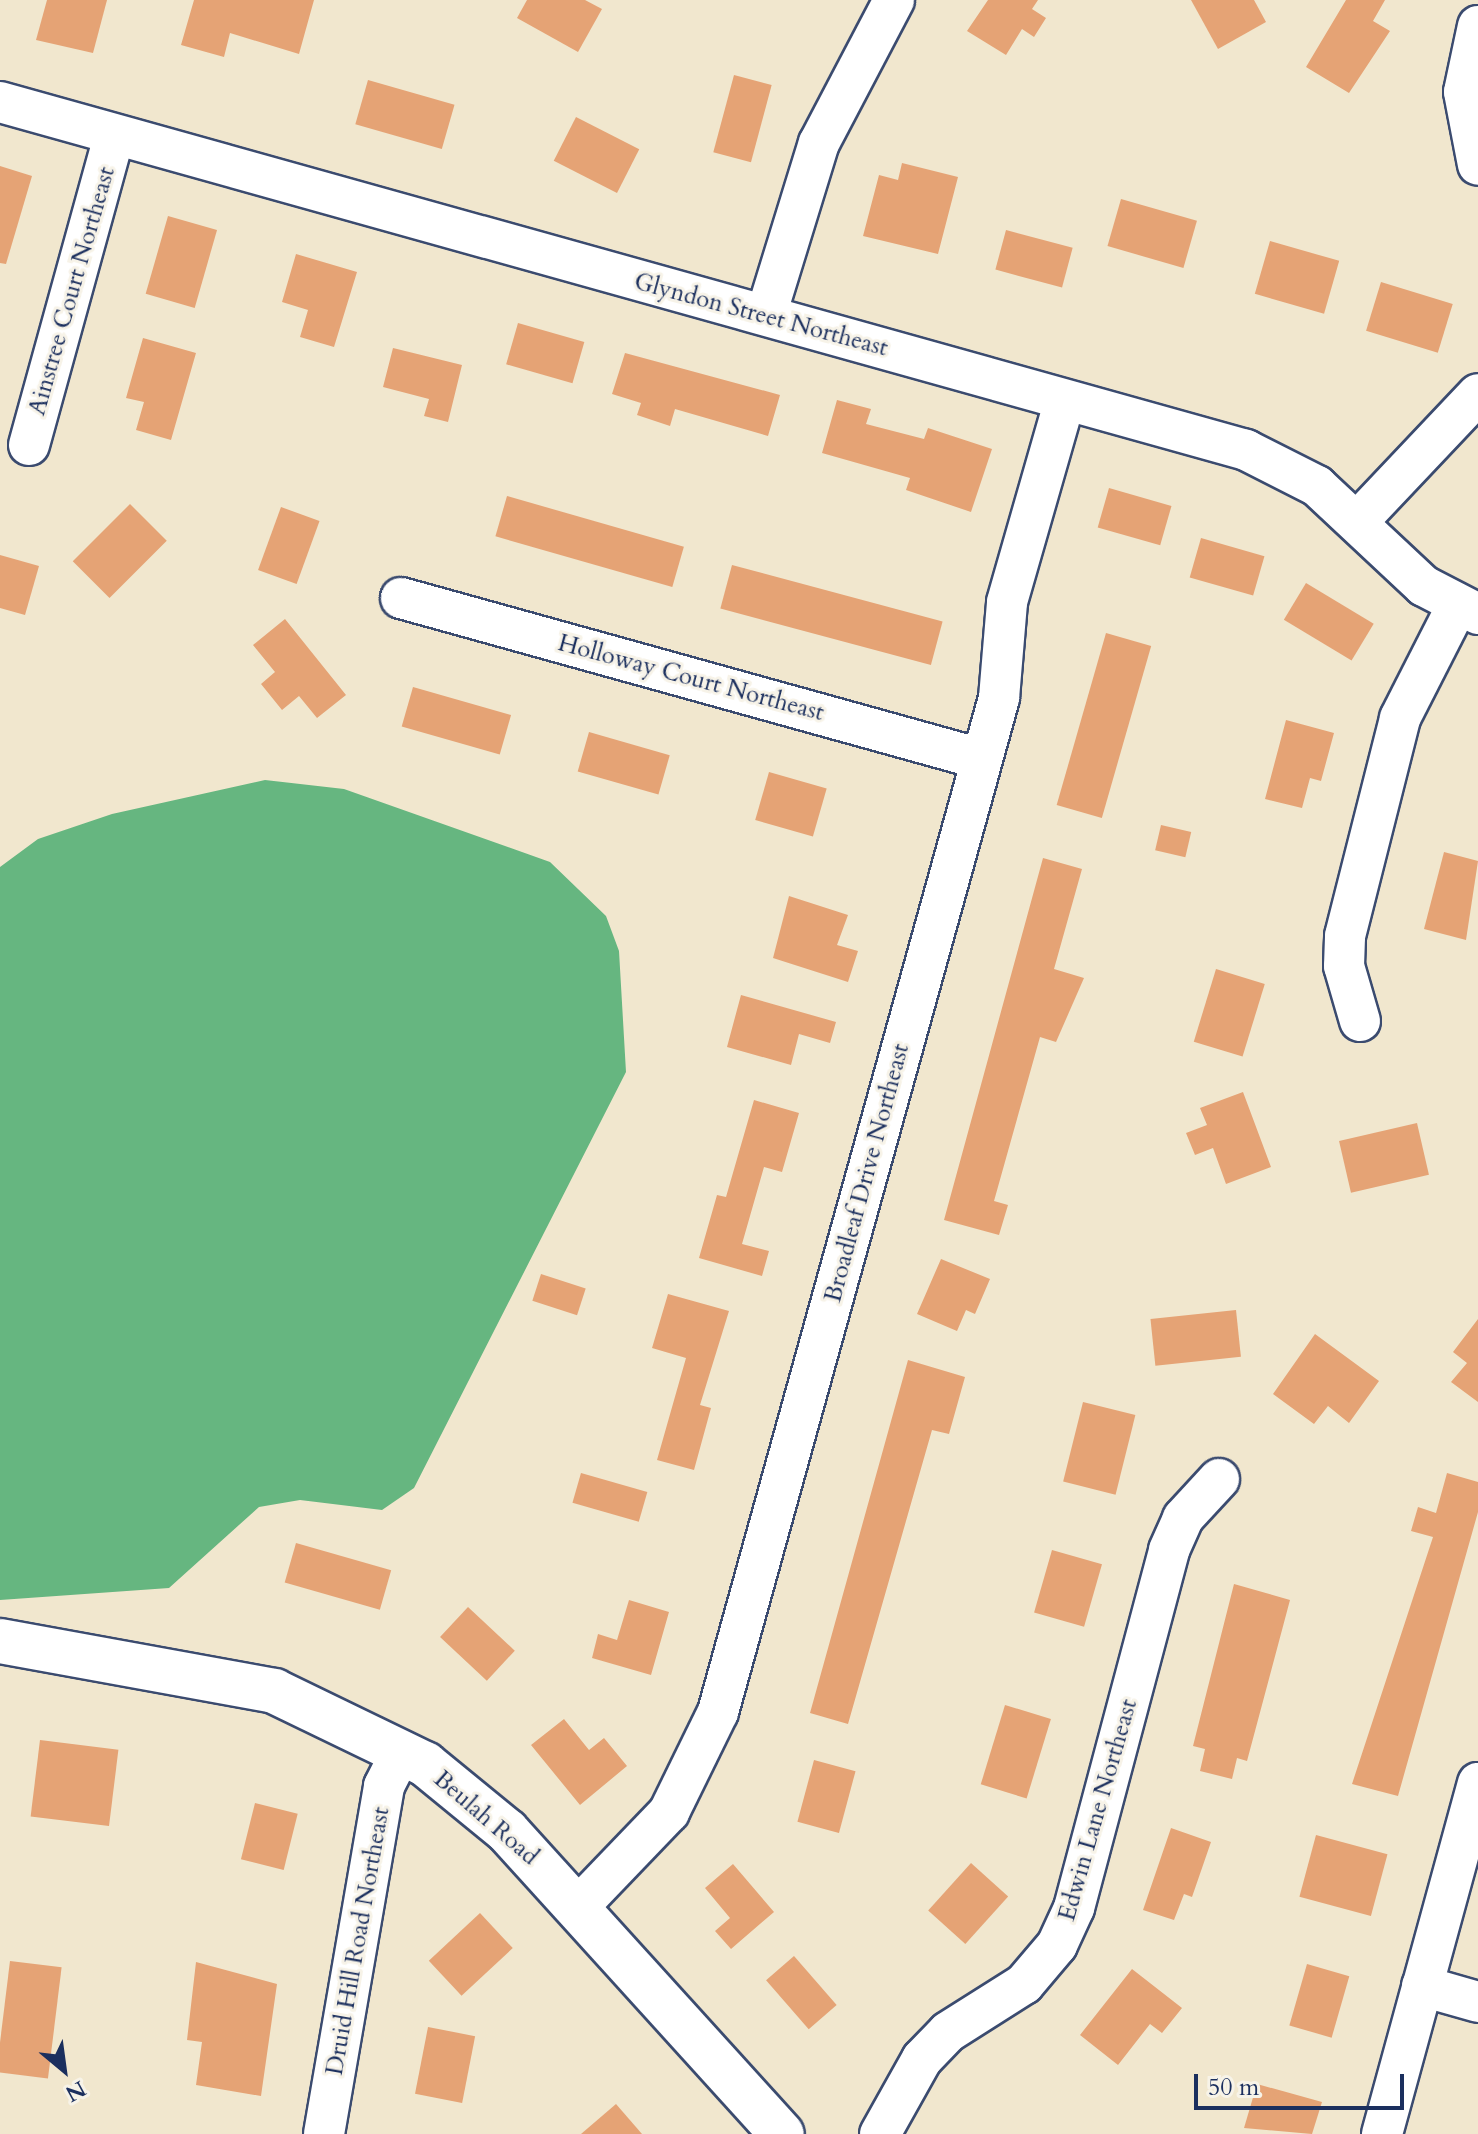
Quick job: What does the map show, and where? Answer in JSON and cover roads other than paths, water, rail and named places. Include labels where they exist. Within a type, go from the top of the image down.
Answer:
[{"type":"main road","name":"Beulah Road","points":[[0,1641],[274,1691],[402,1751],[507,1831],[579,1906],[782,2134]]},
{"type":"street","points":[[766,315],[825,129],[894,0]]},
{"type":"street","points":[[1478,26],[1464,92],[1478,165]]},
{"type":"street","name":"Glyndon Street Northeast","points":[[0,102],[114,137],[766,315],[1274,462],[1359,520],[1424,586],[1467,610]]},
{"type":"street","name":"Ainstree Court Northeast","points":[[29,445],[114,137]]},
{"type":"street","points":[[1359,520],[1478,394]]},
{"type":"street","name":"Broadleaf Drive Northeast","points":[[579,1906],[669,1812],[718,1712],[1006,672],[1007,602],[1065,400]]},
{"type":"street","name":"Holloway Court Northeast","points":[[401,598],[981,759]]},
{"type":"street","points":[[1360,1021],[1344,966],[1345,936],[1400,718],[1467,610]]},
{"type":"street","name":"Edwin Lane Northeast","points":[[880,2134],[922,2059],[948,2032],[1024,1984],[1057,1945],[1074,1908],[1169,1550],[1183,1518],[1219,1479]]},
{"type":"street","name":"Druid Hill Road Northeast","points":[[324,2134],[384,1786],[402,1751]]},
{"type":"street","points":[[1382,2134],[1478,1783]]},
{"type":"street","points":[[1422,1986],[1478,2002]]}]
